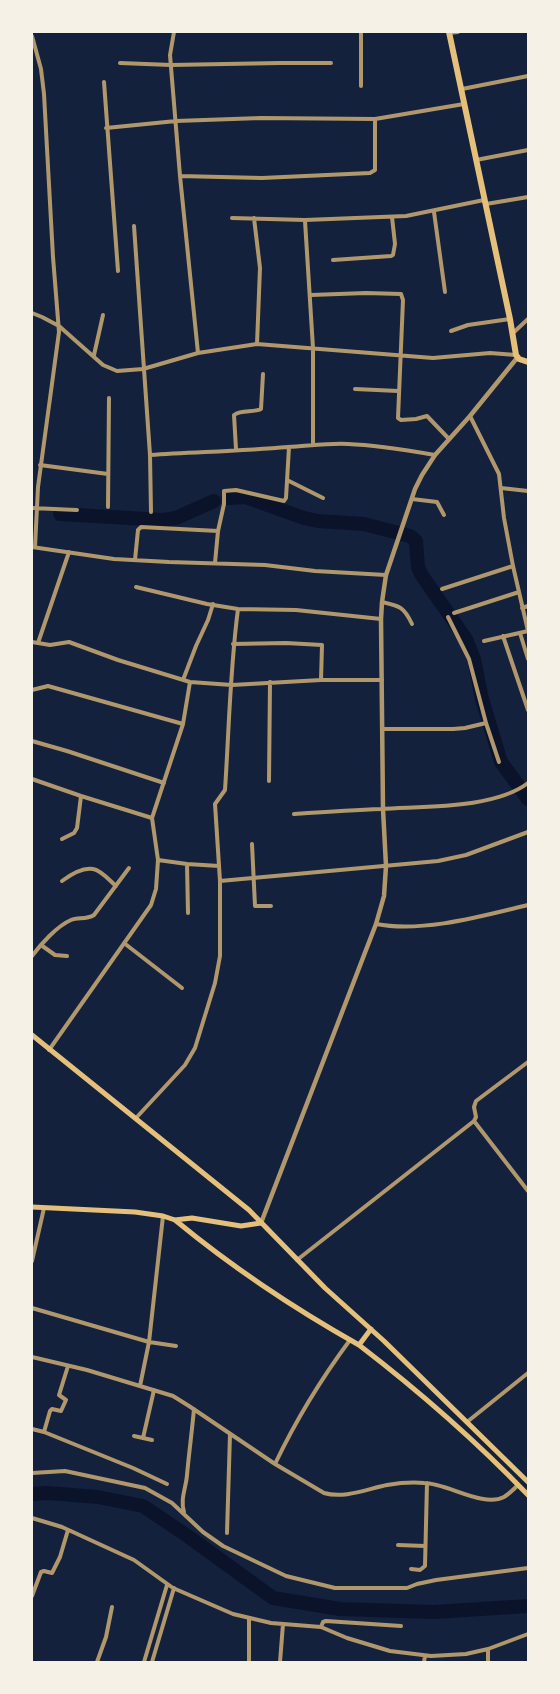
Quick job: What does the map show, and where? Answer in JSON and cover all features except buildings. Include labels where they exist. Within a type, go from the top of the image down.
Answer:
[{"type":"highway","points":[[449,32],[517,356],[528,362]]},
{"type":"main road","points":[[32,1035],[249,1210],[297,1260],[384,1341],[528,1482]]},
{"type":"main road","points":[[32,1207],[135,1212],[175,1220],[264,1287],[359,1345],[421,1394],[528,1496]]},
{"type":"main road","points":[[175,1220],[192,1218],[241,1226],[261,1223]]},
{"type":"main road","points":[[359,1345],[371,1329]]},
{"type":"street","points":[[174,32],[170,55],[198,352]]},
{"type":"street","points":[[360,32],[361,86]]},
{"type":"street","points":[[449,32],[458,32]]},
{"type":"street","points":[[32,36],[43,85],[59,326],[34,508],[33,547],[135,560],[265,565],[315,571],[386,575]]},
{"type":"street","points":[[120,63],[171,65],[332,63]]},
{"type":"street","points":[[462,89],[528,76]]},
{"type":"street","points":[[104,82],[118,271]]},
{"type":"street","points":[[106,128],[176,121],[375,118],[464,104]]},
{"type":"street","points":[[180,176],[262,178],[370,173],[375,170],[375,118]]},
{"type":"street","points":[[476,159],[528,150]]},
{"type":"street","points":[[232,218],[305,220],[392,217],[528,197]]},
{"type":"street","points":[[434,212],[445,292]]},
{"type":"street","points":[[333,260],[393,255],[395,244],[392,217]]},
{"type":"street","points":[[254,218],[260,268],[257,344]]},
{"type":"street","points":[[305,220],[313,348],[313,444]]},
{"type":"street","points":[[135,226],[152,512]]},
{"type":"street","points":[[311,294],[366,292],[401,294],[403,300],[398,391],[399,420],[427,416],[449,439]]},
{"type":"street","points":[[32,313],[59,326],[103,365],[121,372],[143,369],[198,352],[257,344],[433,358],[490,353],[517,356]]},
{"type":"street","points":[[94,356],[103,315]]},
{"type":"street","points":[[513,334],[528,318]]},
{"type":"street","points":[[451,331],[510,319]]},
{"type":"street","points":[[261,1223],[376,924],[384,896],[386,866],[383,809],[381,619],[386,575],[422,475],[435,455],[470,416],[517,356]]},
{"type":"street","points":[[236,449],[234,415],[238,412],[261,409],[263,374]]},
{"type":"street","points":[[355,389],[398,391]]},
{"type":"street","points":[[108,507],[109,398]]},
{"type":"street","points":[[470,416],[498,471],[504,518],[528,631],[484,640]]},
{"type":"street","points":[[150,455],[313,444],[379,446],[435,455]]},
{"type":"street","points":[[215,563],[218,531],[225,504],[224,491],[236,490],[284,501],[289,447]]},
{"type":"street","points":[[40,465],[108,474]]},
{"type":"street","points":[[287,480],[323,498]]},
{"type":"street","points":[[501,489],[528,491]]},
{"type":"street","points":[[412,499],[437,502],[444,515]]},
{"type":"street","points":[[34,508],[77,510]]},
{"type":"street","points":[[135,560],[138,530],[141,527],[218,531]]},
{"type":"street","points":[[38,643],[69,552]]},
{"type":"street","points":[[442,589],[513,566]]},
{"type":"street","points":[[136,587],[238,609],[296,610],[381,619]]},
{"type":"street","points":[[454,613],[519,592]]},
{"type":"street","points":[[382,602],[398,605],[412,624]]},
{"type":"street","points":[[183,680],[213,604]]},
{"type":"street","points":[[522,608],[528,606]]},
{"type":"street","points":[[135,1119],[185,1065],[195,1048],[219,966],[220,881],[215,804],[225,790],[233,644],[238,609]]},
{"type":"street","points":[[448,617],[469,659],[499,762]]},
{"type":"street","points":[[520,633],[528,659]]},
{"type":"street","points":[[503,636],[528,710]]},
{"type":"street","points":[[32,642],[50,645],[69,642],[190,682],[232,685],[321,680],[382,680]]},
{"type":"street","points":[[233,644],[323,645],[321,680]]},
{"type":"street","points":[[49,1050],[155,897],[158,860],[152,818],[183,724],[190,682]]},
{"type":"street","points":[[269,781],[270,682]]},
{"type":"street","points":[[32,690],[48,686],[183,724]]},
{"type":"street","points":[[382,729],[453,729],[486,723]]},
{"type":"street","points":[[32,741],[164,783]]},
{"type":"street","points":[[32,779],[152,818]]},
{"type":"street","points":[[294,814],[476,802],[519,790],[528,783]]},
{"type":"street","points":[[63,840],[77,828],[81,796]]},
{"type":"street","points":[[220,881],[438,861],[466,855],[528,832]]},
{"type":"street","points":[[252,844],[255,906],[271,906]]},
{"type":"street","points":[[158,860],[219,866]]},
{"type":"street","points":[[187,864],[188,913]]},
{"type":"street","points":[[62,881],[73,873],[92,868],[116,886]]},
{"type":"street","points":[[32,956],[68,921],[86,919],[94,915],[129,868]]},
{"type":"street","points":[[376,924],[391,927],[416,926],[471,918],[528,905]]},
{"type":"street","points":[[124,943],[182,988]]},
{"type":"street","points":[[41,945],[55,955],[67,956]]},
{"type":"street","points":[[297,1260],[474,1121],[476,1101],[528,1062]]},
{"type":"street","points":[[474,1121],[528,1191]]},
{"type":"street","points":[[32,1261],[45,1207]]},
{"type":"street","points":[[140,1386],[149,1342],[163,1216]]},
{"type":"street","points":[[32,1308],[149,1342],[176,1346]]},
{"type":"street","points":[[275,1464],[292,1429],[350,1340]]},
{"type":"street","points":[[32,1357],[87,1370],[172,1396],[275,1464],[330,1495],[388,1485],[427,1483],[490,1500],[504,1497],[518,1485]]},
{"type":"street","points":[[44,1432],[50,1411],[52,1409],[61,1411],[66,1400],[59,1395],[68,1366]]},
{"type":"street","points":[[467,1422],[528,1373]]},
{"type":"street","points":[[143,1438],[154,1390]]},
{"type":"street","points":[[184,1514],[182,1504],[194,1409]]},
{"type":"street","points":[[32,1429],[167,1484]]},
{"type":"street","points":[[227,1533],[231,1433]]},
{"type":"street","points":[[134,1436],[152,1440]]},
{"type":"street","points":[[32,1473],[65,1471],[145,1488],[172,1503],[202,1532],[223,1546],[286,1576],[335,1588],[407,1588],[436,1580],[528,1568]]},
{"type":"street","points":[[411,1569],[420,1569],[425,1566],[427,1483]]},
{"type":"street","points":[[32,1518],[68,1530],[134,1560],[170,1586],[214,1606],[249,1618],[321,1627],[382,1649],[425,1656],[466,1654],[488,1649],[528,1634]]},
{"type":"street","points":[[32,1596],[41,1572],[52,1573],[60,1557],[68,1530]]},
{"type":"street","points":[[398,1545],[425,1546]]},
{"type":"street","points":[[144,1662],[153,1645],[170,1586]]},
{"type":"street","points":[[152,1662],[153,1645],[170,1586]]},
{"type":"street","points":[[97,1662],[106,1636],[111,1607]]},
{"type":"street","points":[[249,1618],[249,1662]]},
{"type":"street","points":[[321,1627],[326,1621],[401,1626]]},
{"type":"street","points":[[280,1662],[283,1624]]},
{"type":"street","points":[[488,1649],[488,1662]]},
{"type":"street","points":[[424,1662],[425,1656]]},
{"type":"waterway","points":[[228,498],[245,497],[318,521],[364,524],[410,536],[416,541],[418,567],[421,574],[466,639],[474,659],[482,699],[501,762],[528,799]]},
{"type":"waterway","points":[[60,514],[163,520],[176,518],[214,501]]},
{"type":"waterway","points":[[32,1494],[98,1497],[143,1506],[273,1598],[340,1609],[434,1612],[528,1606]]}]
